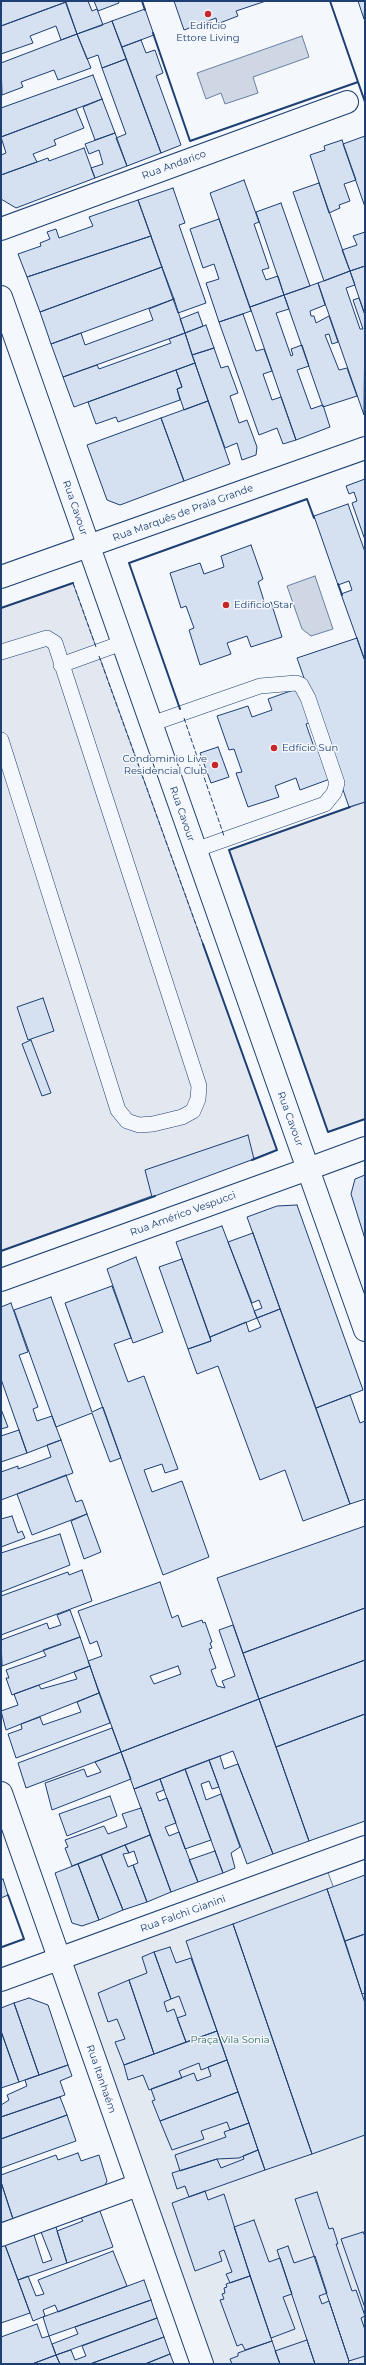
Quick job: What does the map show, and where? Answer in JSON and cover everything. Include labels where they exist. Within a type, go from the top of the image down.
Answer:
[{"type":"street","name":"Rua Andarico","points":[[1,229],[347,102]]},
{"type":"street","name":"Rua Cavour","points":[[1,297],[365,1330]]},
{"type":"street","name":"Rua Marquês de Praia Grande","points":[[1,577],[365,448]]},
{"type":"street","name":"Rua Américo Vespucci","points":[[1,1280],[365,1148]]},
{"type":"street","name":"Rua Itanhaém","points":[[1,1793],[202,2364]]},
{"type":"street","name":"Rua Falchi Gianini","points":[[1,1980],[60,1960],[365,1847]]},
{"type":"street","points":[[1,2235],[138,2185]]},
{"type":"lane","points":[[1,652],[50,639],[55,643],[199,1086],[198,1099],[192,1111],[182,1117],[153,1124],[139,1125],[127,1121],[118,1110],[1,740]]},
{"type":"lane","points":[[61,664],[122,643]]},
{"type":"lane","points":[[151,724],[260,686],[296,682],[301,685],[308,698],[337,783],[334,793],[325,804],[195,850]]},
{"type":"green space","name":"Praça Vila Sonia","points":[[324,1862],[365,1971],[365,2364],[203,2364],[60,1960]]},
{"type":"shaded area","points":[[302,36],[309,57],[253,77],[258,93],[225,104],[221,93],[206,99],[197,73]]},
{"type":"shaded area","points":[[315,576],[333,629],[311,636],[302,629],[287,586]]},
{"type":"shaded area","points":[[73,583],[277,1150],[1,1251],[1,608]]},
{"type":"shaded area","points":[[365,802],[365,1119],[328,1132],[229,850]]},
{"type":"building","points":[[1,1],[65,1],[66,2],[1,26]]},
{"type":"building","points":[[65,1],[88,1],[92,11],[97,9],[103,25],[77,34]]},
{"type":"building","points":[[94,1],[118,1],[119,3],[98,11]]},
{"type":"building","name":"Edifício Ettore Living","points":[[174,1],[266,1],[236,11],[238,16],[217,24],[216,18],[184,30]]},
{"type":"building","points":[[358,1],[365,1],[364,19]]},
{"type":"building","points":[[66,2],[77,34],[61,40],[56,26],[30,36],[33,43],[1,54],[1,26]]},
{"type":"building","points":[[145,9],[154,35],[122,47],[112,21]]},
{"type":"building","points":[[112,21],[126,59],[102,68],[98,55],[87,59],[77,34]]},
{"type":"building","points":[[77,34],[91,68],[58,80],[54,70],[21,82],[23,87],[2,95],[1,63]]},
{"type":"building","points":[[141,40],[146,53],[155,50],[163,73],[156,76],[181,145],[161,153],[122,47]]},
{"type":"building","points":[[126,59],[161,153],[127,166],[116,138],[126,134],[102,68]]},
{"type":"building","points":[[93,75],[102,99],[1,137],[1,108]]},
{"type":"building","points":[[102,99],[115,133],[95,140],[83,107]]},
{"type":"building","points":[[76,109],[84,128],[54,140],[56,145],[33,154],[37,162],[1,175],[1,155],[6,153],[1,137]]},
{"type":"building","points":[[115,133],[127,166],[95,178],[91,168],[103,164],[99,150],[89,154],[85,144]]},
{"type":"building","points":[[365,136],[365,207],[343,144]]},
{"type":"building","points":[[342,140],[356,180],[344,184],[350,201],[339,205],[340,208],[329,213],[310,155],[325,150],[324,146]]},
{"type":"building","points":[[84,148],[95,178],[16,208],[1,199],[1,175],[48,158],[49,161]]},
{"type":"building","points":[[244,180],[259,222],[254,224],[269,268],[262,270],[266,280],[278,276],[284,295],[250,307],[210,193]]},
{"type":"building","points":[[319,183],[350,271],[324,281],[293,192]]},
{"type":"building","points":[[173,188],[185,223],[179,225],[206,303],[178,313],[138,200]]},
{"type":"building","points":[[138,200],[151,236],[27,277],[18,254],[41,246],[40,243],[50,239],[47,232],[56,229],[59,238],[93,226],[89,217]]},
{"type":"building","points":[[281,203],[310,286],[284,295],[256,212]]},
{"type":"building","points":[[219,219],[251,311],[219,322],[206,283],[219,279],[214,264],[203,268],[190,229]]},
{"type":"building","points":[[365,232],[365,266],[350,271],[342,250],[357,245],[353,236]]},
{"type":"building","points":[[151,236],[162,267],[40,312],[27,277]]},
{"type":"building","points":[[365,266],[365,315],[350,271]]},
{"type":"building","points":[[162,267],[174,299],[51,344],[40,312]]},
{"type":"building","points":[[350,271],[355,285],[346,288],[360,329],[363,329],[353,300],[359,298],[365,315],[364,415],[318,283]]},
{"type":"building","points":[[318,283],[325,305],[310,311],[311,316],[314,316],[316,323],[329,316],[338,342],[332,344],[329,334],[325,335],[339,370],[347,368],[357,396],[323,407],[284,295]]},
{"type":"building","points":[[284,295],[289,309],[276,313],[291,356],[293,355],[291,349],[302,345],[309,366],[297,370],[311,409],[323,405],[330,427],[296,440],[250,307]]},
{"type":"building","points":[[174,299],[185,333],[63,377],[51,344],[81,333],[85,345],[153,320],[149,309]]},
{"type":"building","points":[[198,312],[203,326],[185,333],[180,319]]},
{"type":"building","points":[[243,314],[256,351],[264,349],[272,371],[263,374],[272,400],[281,397],[296,440],[283,444],[277,428],[259,435],[219,322]]},
{"type":"building","points":[[206,325],[214,348],[192,355],[185,333]]},
{"type":"building","points":[[185,333],[195,363],[74,407],[63,377],[97,365],[99,369],[171,343],[169,339]]},
{"type":"building","points":[[214,348],[221,368],[228,366],[238,393],[230,396],[239,423],[247,420],[257,447],[256,455],[242,460],[237,443],[225,448],[192,355]]},
{"type":"building","points":[[195,363],[208,401],[184,410],[177,389],[182,387],[176,370]]},
{"type":"building","points":[[176,370],[182,387],[177,389],[180,400],[118,422],[116,417],[96,424],[88,402]]},
{"type":"building","points":[[208,401],[230,464],[184,481],[161,418]]},
{"type":"building","points":[[161,418],[184,481],[120,505],[107,500],[87,445]]},
{"type":"building","points":[[365,479],[365,540],[352,503],[357,501],[354,492],[349,494],[346,486]]},
{"type":"building","points":[[348,504],[365,552],[365,661],[341,594],[352,590],[349,581],[338,585],[314,516]]},
{"type":"building","name":"Edificio Star","points":[[251,545],[263,579],[258,582],[265,604],[271,602],[282,637],[251,647],[247,636],[227,643],[231,654],[200,665],[189,630],[194,628],[186,606],[181,608],[170,573],[200,563],[204,574],[224,567],[221,556]]},
{"type":"building","points":[[357,638],[365,661],[365,802],[349,807],[297,658]]},
{"type":"building","name":"Edfício Sun","points":[[299,688],[311,722],[306,724],[314,747],[318,745],[330,779],[300,790],[296,778],[275,786],[279,797],[248,807],[236,773],[242,772],[234,749],[229,750],[217,716],[248,706],[252,717],[272,710],[268,699]]},
{"type":"building","name":"Condominio Live Residencial Club","points":[[218,747],[229,777],[211,783],[200,753]]},
{"type":"building","points":[[43,998],[54,1031],[28,1040],[17,1007]]},
{"type":"building","points":[[31,1040],[51,1093],[42,1096],[22,1044]]},
{"type":"building","points":[[248,1135],[254,1159],[152,1197],[145,1170]]},
{"type":"building","points":[[365,1175],[365,1239],[351,1194],[355,1179]]},
{"type":"building","points":[[297,1205],[363,1390],[316,1408],[247,1217],[277,1206]]},
{"type":"building","points":[[222,1226],[257,1318],[210,1337],[176,1242]]},
{"type":"building","points":[[253,1233],[280,1309],[257,1318],[254,1311],[262,1308],[259,1300],[252,1303],[228,1242]]},
{"type":"building","points":[[136,1257],[163,1332],[133,1343],[107,1269]]},
{"type":"building","points":[[182,1259],[211,1341],[188,1349],[159,1267]]},
{"type":"building","points":[[112,1286],[131,1338],[114,1344],[128,1382],[144,1376],[178,1469],[165,1473],[162,1464],[144,1470],[152,1492],[182,1481],[209,1557],[163,1575],[65,1303]]},
{"type":"building","points":[[51,1297],[92,1412],[103,1407],[121,1458],[110,1462],[92,1413],[56,1427],[14,1310]]},
{"type":"building","points":[[11,1303],[28,1352],[19,1355],[38,1407],[33,1409],[37,1421],[52,1416],[61,1440],[27,1453],[1,1379],[1,1307]]},
{"type":"building","points":[[280,1309],[350,1504],[303,1521],[285,1470],[260,1480],[218,1366],[197,1374],[188,1349],[211,1341],[210,1337],[246,1322],[249,1332],[261,1327],[257,1318]]},
{"type":"building","points":[[350,1395],[360,1423],[365,1421],[365,1499],[350,1504],[316,1408]]},
{"type":"building","points":[[1,1409],[8,1427],[1,1429]]},
{"type":"building","points":[[19,1430],[27,1453],[1,1462],[1,1436]]},
{"type":"building","points":[[61,1440],[73,1473],[1,1500],[1,1472],[18,1466],[18,1469],[51,1457],[47,1445]]},
{"type":"building","points":[[66,1475],[76,1502],[82,1500],[87,1514],[32,1535],[17,1494]]},
{"type":"building","points":[[87,1514],[101,1552],[84,1559],[71,1521]]},
{"type":"building","points":[[12,1516],[18,1533],[22,1531],[25,1538],[1,1547],[1,1519]]},
{"type":"building","points":[[365,1526],[365,1608],[243,1653],[217,1578]]},
{"type":"building","points":[[60,1534],[70,1565],[1,1592],[1,1553]]},
{"type":"building","points":[[82,1570],[92,1601],[1,1635],[1,1596],[68,1572],[69,1575]]},
{"type":"building","points":[[160,1582],[172,1618],[178,1615],[182,1627],[202,1620],[203,1623],[205,1622],[212,1642],[210,1643],[212,1648],[209,1649],[216,1668],[211,1670],[217,1686],[225,1688],[222,1681],[235,1676],[219,1630],[233,1625],[259,1699],[121,1752],[88,1661],[102,1656],[97,1641],[90,1644],[78,1611]],"holes":[[[178,1666],[181,1674],[154,1684],[150,1676]]]},
{"type":"building","points":[[365,1608],[365,1660],[259,1699],[243,1653]]},
{"type":"building","points":[[70,1610],[80,1637],[2,1666],[1,1640],[47,1623],[49,1629],[61,1625],[57,1615]]},
{"type":"building","points":[[80,1637],[90,1666],[12,1695],[6,1678],[9,1678],[6,1670],[46,1656],[43,1650]]},
{"type":"building","points":[[365,1660],[365,1714],[276,1747],[259,1699]]},
{"type":"building","points":[[90,1666],[99,1693],[6,1730],[1,1711],[18,1705],[14,1694],[39,1685],[41,1689],[77,1679],[74,1672]]},
{"type":"building","points":[[99,1693],[110,1723],[16,1758],[8,1734],[22,1729],[21,1724],[40,1717],[43,1725],[81,1712],[77,1702]]},
{"type":"building","points":[[259,1699],[309,1841],[273,1854],[233,1751],[134,1789],[121,1752]]},
{"type":"building","points":[[365,1714],[365,1821],[309,1841],[276,1747]]},
{"type":"building","points":[[112,1728],[121,1752],[26,1788],[18,1763]]},
{"type":"building","points":[[121,1752],[131,1779],[52,1810],[45,1783],[84,1769],[87,1777],[101,1772],[95,1762]]},
{"type":"building","points":[[220,1756],[224,1769],[238,1764],[273,1854],[247,1864],[209,1760]]},
{"type":"building","points":[[209,1760],[219,1787],[212,1789],[209,1781],[201,1784],[206,1800],[221,1794],[240,1847],[231,1853],[235,1868],[223,1873],[185,1769]]},
{"type":"building","points":[[185,1769],[211,1840],[185,1849],[160,1779]]},
{"type":"building","points":[[160,1779],[164,1790],[156,1793],[159,1801],[167,1798],[176,1823],[165,1827],[169,1836],[179,1832],[198,1882],[171,1892],[134,1789]]},
{"type":"building","points":[[110,1796],[117,1816],[67,1836],[59,1814]]},
{"type":"building","points":[[141,1808],[150,1835],[72,1866],[65,1848],[68,1847],[65,1840],[104,1826],[108,1834],[127,1827],[122,1814]]},
{"type":"building","points":[[150,1835],[171,1892],[147,1902],[133,1865],[138,1863],[134,1851],[129,1853],[125,1845]]},
{"type":"building","points":[[125,1845],[129,1853],[123,1854],[128,1867],[133,1865],[147,1902],[123,1910],[101,1855]]},
{"type":"building","points":[[215,1851],[223,1873],[198,1882],[189,1860]]},
{"type":"building","points":[[101,1855],[123,1910],[99,1920],[78,1864]]},
{"type":"building","points":[[78,1864],[99,1920],[82,1926],[72,1923],[55,1873]]},
{"type":"building","points":[[365,1875],[365,1934],[345,1941],[327,1889]]},
{"type":"building","points":[[3,1879],[8,1895],[1,1898],[1,1880]]},
{"type":"building","points":[[327,1889],[365,2003],[365,2135],[312,2154],[233,1924]]},
{"type":"building","points":[[233,1924],[312,2154],[265,2170],[186,1941]]},
{"type":"building","points":[[365,1934],[365,1993],[362,1994],[345,1941]]},
{"type":"building","points":[[170,1947],[176,1963],[191,1958],[217,2031],[186,2042],[177,2018],[186,2015],[179,1996],[171,1999],[154,1952]]},
{"type":"building","points":[[154,1952],[171,1999],[164,2002],[167,2012],[174,2009],[186,2042],[154,2054],[129,1980],[147,1973],[142,1957]]},
{"type":"building","points":[[129,1980],[154,2054],[124,2065],[115,2042],[125,2039],[117,2019],[108,2022],[98,1993]]},
{"type":"building","points":[[29,1998],[48,2005],[68,2065],[39,2075],[14,2003]]},
{"type":"building","points":[[14,2003],[39,2075],[19,2082],[1,2031],[1,2008]]},
{"type":"building","points":[[1,2031],[19,2082],[1,2088]]},
{"type":"building","points":[[217,2031],[227,2060],[201,2070],[199,2063],[179,2071],[182,2078],[149,2090],[143,2075],[128,2080],[124,2065]]},
{"type":"building","points":[[227,2060],[238,2092],[160,2121],[152,2101],[155,2100],[151,2089],[194,2073],[197,2081],[211,2076],[208,2067]]},
{"type":"building","points":[[68,2065],[72,2076],[60,2081],[65,2095],[1,2117],[1,2105],[9,2100],[7,2095],[27,2086],[25,2080]]},
{"type":"building","points":[[238,2092],[249,2123],[230,2130],[227,2122],[201,2131],[204,2139],[172,2150],[160,2121]]},
{"type":"building","points":[[60,2097],[67,2115],[1,2139],[1,2117]]},
{"type":"building","points":[[67,2115],[76,2141],[1,2168],[1,2139]]},
{"type":"building","points":[[249,2123],[258,2150],[239,2158],[217,2159],[180,2171],[175,2155],[226,2137],[224,2132]]},
{"type":"building","points":[[258,2150],[265,2170],[189,2197],[185,2186],[177,2189],[172,2173],[217,2159],[221,2168],[244,2159],[243,2156]]},
{"type":"building","points":[[78,2153],[81,2161],[99,2155],[107,2181],[104,2187],[13,2219],[1,2182],[1,2175],[56,2155],[58,2160]]},
{"type":"building","points":[[1,2182],[13,2219],[1,2223]]},
{"type":"building","points":[[205,2191],[208,2200],[224,2194],[250,2276],[230,2283],[226,2274],[232,2272],[224,2250],[219,2252],[222,2261],[195,2271],[172,2203]]},
{"type":"building","points":[[317,2192],[329,2229],[333,2228],[338,2244],[336,2244],[352,2291],[356,2290],[365,2316],[361,2318],[365,2330],[365,2356],[349,2361],[295,2199]]},
{"type":"building","points":[[100,2211],[113,2247],[67,2263],[57,2231],[83,2221],[81,2218]]},
{"type":"building","points":[[254,2220],[269,2262],[280,2258],[292,2294],[283,2297],[295,2329],[271,2338],[234,2227]]},
{"type":"building","points":[[56,2227],[67,2263],[18,2280],[5,2245],[34,2235],[43,2263],[52,2260],[41,2232]]},
{"type":"building","points":[[363,2232],[365,2236],[365,2308],[341,2239]]},
{"type":"building","points":[[5,2245],[30,2313],[1,2323],[1,2247]]},
{"type":"building","points":[[288,2246],[294,2263],[315,2256],[327,2293],[319,2296],[322,2304],[329,2301],[349,2361],[348,2364],[315,2364],[277,2250]]},
{"type":"building","points":[[113,2251],[127,2286],[58,2312],[55,2305],[43,2310],[45,2316],[33,2321],[18,2280],[28,2276],[36,2296],[44,2294],[38,2280]]},
{"type":"building","points":[[250,2276],[272,2341],[245,2350],[242,2344],[237,2346],[220,2300],[224,2299],[222,2294],[225,2293],[224,2288],[227,2287],[226,2284]]},
{"type":"building","points":[[144,2280],[151,2300],[49,2336],[43,2317]]},
{"type":"building","points":[[151,2300],[157,2318],[56,2355],[52,2344],[78,2334],[75,2327]]},
{"type":"building","points":[[157,2318],[164,2337],[90,2364],[60,2364],[56,2355],[71,2350],[75,2360],[86,2356],[82,2346]]},
{"type":"building","points":[[37,2324],[42,2338],[49,2336],[56,2355],[32,2364],[1,2364],[1,2337]]},
{"type":"building","points":[[164,2337],[170,2354],[145,2364],[90,2364]]},
{"type":"building","points":[[307,2340],[315,2364],[280,2364],[275,2351]]},
{"type":"building","points":[[272,2341],[280,2364],[232,2364],[230,2359],[238,2356],[238,2353]]},
{"type":"building","points":[[170,2354],[174,2364],[145,2364]]},
{"type":"building","points":[[56,2355],[60,2364],[32,2364]]},
{"type":"fence","points":[[73,583],[96,647]]},
{"type":"fence","points":[[99,656],[203,944]]},
{"type":"fence","points":[[184,718],[224,836]]},
{"type":"wall","points":[[142,1],[145,10]]},
{"type":"wall","points":[[153,33],[190,141],[358,82],[330,1]]},
{"type":"wall","points":[[358,82],[365,102]]},
{"type":"wall","points":[[180,709],[129,563],[307,499],[314,518]]},
{"type":"wall","points":[[1,608],[73,583]]},
{"type":"wall","points":[[338,584],[342,595]]},
{"type":"wall","points":[[350,807],[229,850],[328,1132],[365,1119]]},
{"type":"wall","points":[[203,944],[277,1150],[252,1160]]},
{"type":"wall","points":[[1,1251],[155,1196]]},
{"type":"wall","points":[[2,1947],[24,1939],[8,1895]]},
{"type":"place","name":"Edifício Ettore Living","points":[[208,14]]},
{"type":"place","name":"Edificio Star","points":[[226,605]]},
{"type":"place","name":"Edfício Sun","points":[[274,748]]},
{"type":"place","name":"Condominio Live Residencial Club","points":[[215,765]]}]
